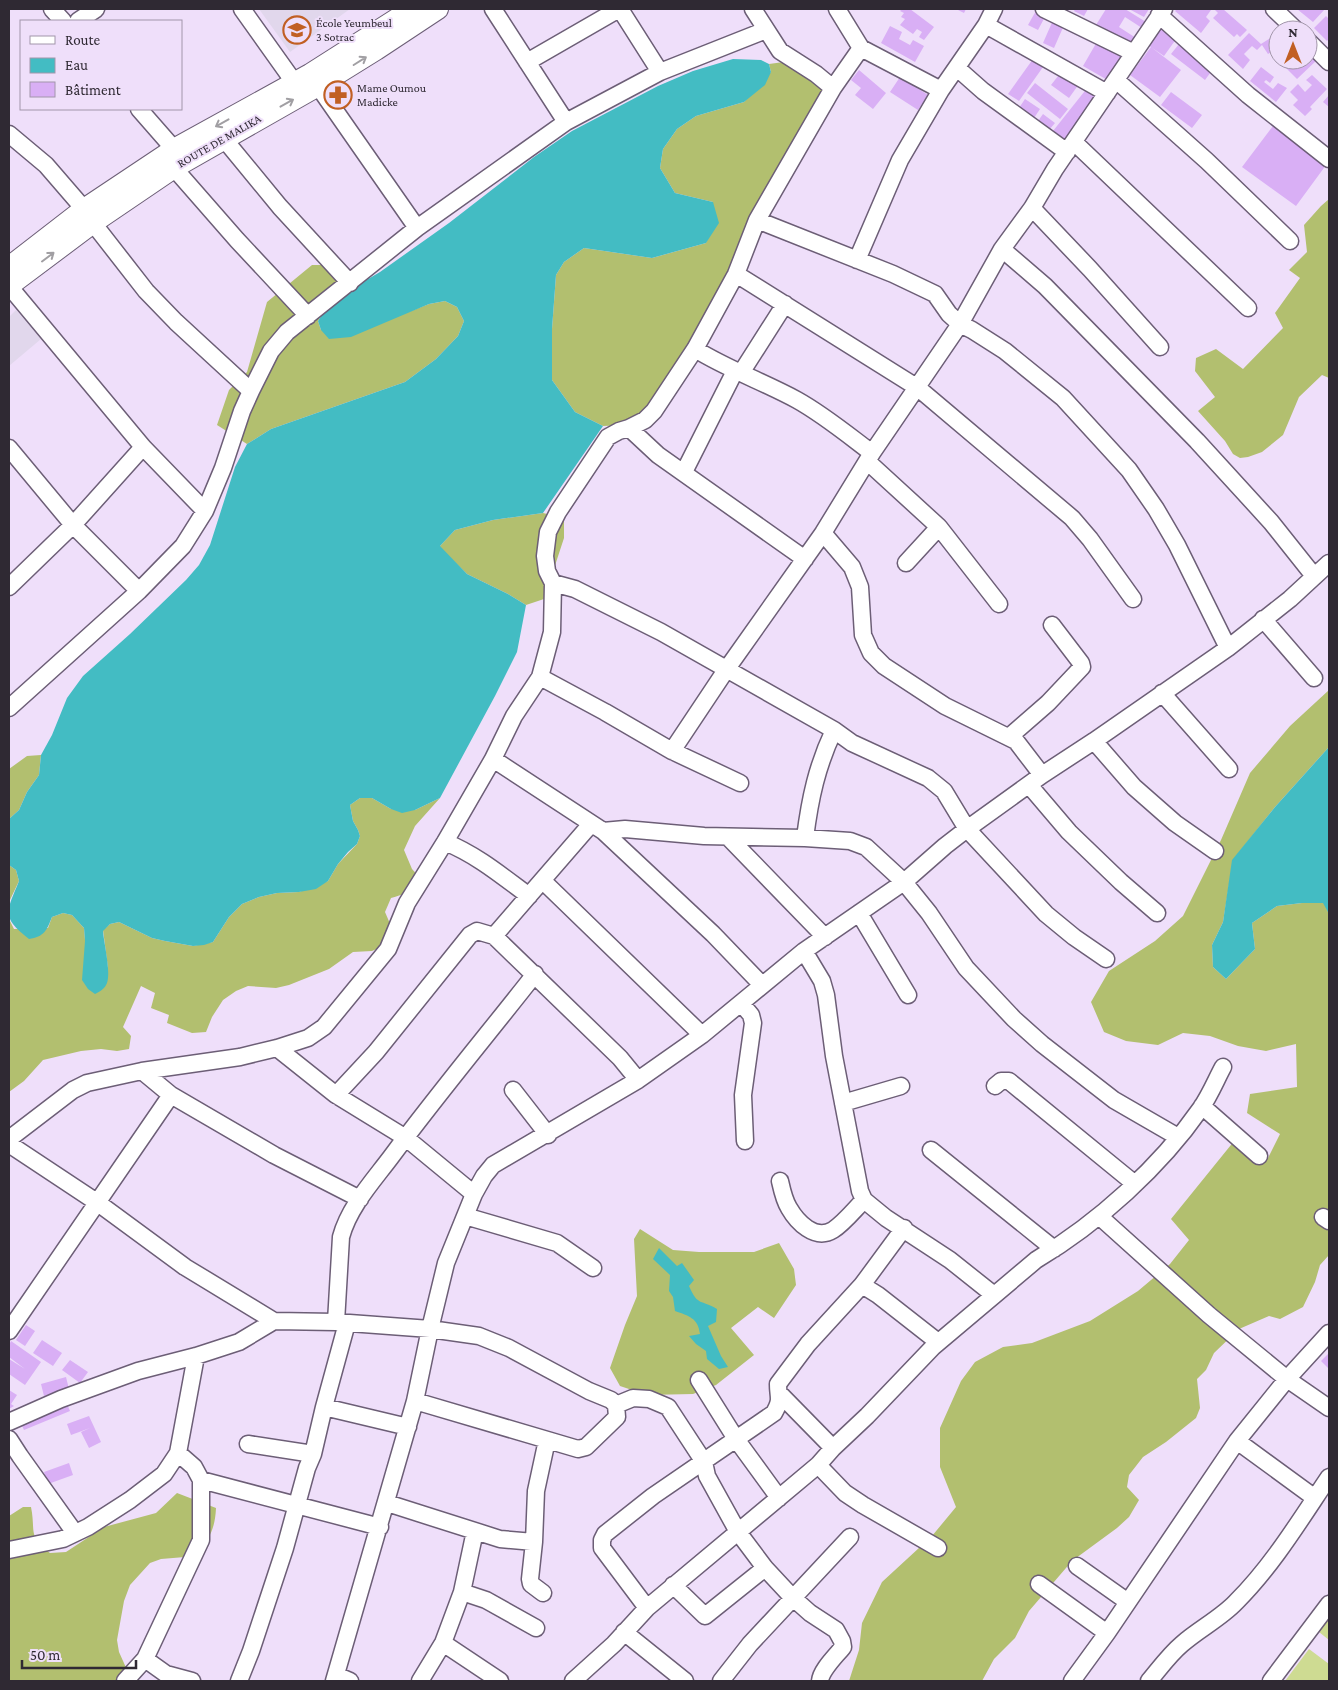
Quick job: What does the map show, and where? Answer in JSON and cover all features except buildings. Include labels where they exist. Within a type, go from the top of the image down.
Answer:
[{"type":"main road","name":"ROUTE DE MALIKA","points":[[9,267],[89,216],[174,158],[294,82],[406,15],[438,9]]},
{"type":"main road","name":"ROUTE DE MALIKA","points":[[174,158],[224,139],[318,86],[406,15]]},
{"type":"main road","name":"ROUTE DE MALIKA","points":[[9,286],[89,216]]},
{"type":"street","points":[[52,9],[63,20]]},
{"type":"street","points":[[80,20],[96,9]]},
{"type":"street","points":[[242,9],[294,82]]},
{"type":"street","points":[[493,9],[566,122]]},
{"type":"street","points":[[527,62],[620,9],[660,72]]},
{"type":"street","points":[[753,9],[780,51],[816,74],[833,88]]},
{"type":"street","points":[[837,9],[861,48],[941,90]]},
{"type":"street","points":[[857,260],[900,160],[941,90],[986,25],[994,9]]},
{"type":"street","points":[[1044,9],[1134,53]]},
{"type":"street","points":[[1274,9],[1286,20]]},
{"type":"street","points":[[672,752],[726,670],[823,533],[870,458],[960,324],[1002,250],[1032,208],[1070,147],[1161,12],[1248,95],[1329,159]]},
{"type":"street","points":[[986,25],[1111,86],[1207,161],[1290,241]]},
{"type":"street","points":[[11,702],[139,591],[183,546],[205,511],[251,391],[271,351],[287,332],[417,228],[566,122],[660,72],[766,30]]},
{"type":"street","points":[[9,1139],[73,1090],[87,1083],[142,1071],[240,1058],[308,1038],[324,1027],[370,973],[388,949],[407,903],[445,842],[514,716],[540,677],[552,632],[552,583],[547,571],[545,556],[548,532],[558,512],[608,437],[645,420],[654,411],[694,349],[736,274],[757,220],[833,88],[861,48]]},
{"type":"street","points":[[1318,51],[1329,62]]},
{"type":"street","points":[[957,68],[983,92],[1070,147],[1248,308]]},
{"type":"street","points":[[318,86],[417,228]]},
{"type":"street","points":[[140,110],[237,240],[308,316]]},
{"type":"street","points":[[9,134],[46,165],[89,216],[146,291],[176,322],[251,391]]},
{"type":"street","points":[[224,139],[280,207],[350,283]]},
{"type":"street","points":[[1032,208],[1160,347]]},
{"type":"street","points":[[757,220],[893,274],[935,294],[949,314],[960,324],[1005,351],[1062,398],[1129,470],[1156,509],[1177,545],[1228,648]]},
{"type":"street","points":[[1002,250],[1052,293],[1197,441],[1271,522],[1314,576]]},
{"type":"street","points":[[736,274],[918,388],[1072,518],[1090,539],[1133,599]]},
{"type":"street","points":[[9,286],[143,446],[205,511]]},
{"type":"street","points":[[684,472],[738,372],[785,304]]},
{"type":"street","points":[[694,349],[800,402],[835,425],[939,526],[999,604]]},
{"type":"street","points":[[629,428],[658,455],[805,559]]},
{"type":"street","points":[[9,587],[73,525],[143,446]]},
{"type":"street","points":[[9,448],[73,525],[139,591]]},
{"type":"street","points":[[906,562],[939,526]]},
{"type":"street","points":[[823,533],[852,567],[860,587],[863,635],[871,653],[884,666],[945,706],[1016,741],[1035,780],[1069,832],[1121,882],[1157,912]]},
{"type":"street","points":[[340,1679],[415,1401],[446,1263],[474,1194],[484,1176],[493,1166],[638,1080],[702,1035],[804,951],[904,882],[967,829],[1035,780],[1228,648],[1290,598],[1329,563]]},
{"type":"street","points":[[552,583],[575,590],[660,632],[834,730],[852,743],[928,778],[944,791],[967,829],[1046,914],[1074,937],[1106,959]]},
{"type":"street","points":[[1263,619],[1314,678]]},
{"type":"street","points":[[1009,737],[1048,703],[1082,667],[1081,663],[1052,625]]},
{"type":"street","points":[[540,677],[605,712],[672,752],[740,783]]},
{"type":"street","points":[[1162,693],[1229,769]]},
{"type":"street","points":[[805,838],[813,788],[824,751],[834,730]]},
{"type":"street","points":[[1094,741],[1134,788],[1175,823],[1215,851]]},
{"type":"street","points":[[492,759],[597,828],[713,934],[762,985]]},
{"type":"street","points":[[494,936],[543,881],[597,828],[704,836],[850,841],[866,847],[904,882],[929,913],[966,968],[1014,1019],[1049,1050],[1107,1094],[1178,1137]]},
{"type":"street","points":[[728,836],[824,937]]},
{"type":"street","points":[[445,842],[466,851],[490,866],[529,896]]},
{"type":"street","points":[[543,881],[702,1035]]},
{"type":"street","points":[[859,913],[908,995]]},
{"type":"street","points":[[336,1095],[376,1052],[470,935],[477,931],[494,936],[620,1058],[638,1080]]},
{"type":"street","points":[[804,951],[822,981],[826,995],[834,1056],[860,1191],[864,1200],[886,1218],[904,1228],[950,1260],[994,1295]]},
{"type":"street","points":[[239,1681],[251,1651],[298,1504],[313,1454],[324,1407],[342,1323],[340,1237],[344,1227],[360,1199],[406,1138],[535,974]]},
{"type":"street","points":[[741,1003],[751,1016],[753,1023],[743,1095],[745,1141]]},
{"type":"street","points":[[277,1048],[336,1095],[406,1138],[474,1194]]},
{"type":"street","points":[[573,1681],[614,1644],[647,1608],[673,1585],[818,1465],[938,1342],[1036,1260],[1099,1216],[1135,1184],[1178,1137],[1202,1106],[1223,1067]]},
{"type":"street","points":[[142,1071],[171,1095],[282,1160],[360,1199]]},
{"type":"street","points":[[995,1086],[1001,1081],[1009,1081],[1135,1184]]},
{"type":"street","points":[[843,1103],[902,1086]]},
{"type":"street","points":[[513,1090],[548,1135]]},
{"type":"street","points":[[9,1331],[171,1095]]},
{"type":"street","points":[[1202,1106],[1259,1156]]},
{"type":"street","points":[[9,1144],[98,1203],[185,1267],[274,1321],[430,1329],[479,1336],[509,1348],[589,1391],[611,1400],[616,1405],[617,1417],[586,1447],[578,1449],[415,1401]]},
{"type":"street","points":[[931,1150],[1054,1249]]},
{"type":"street","points":[[780,1181],[788,1206],[798,1221],[815,1233],[832,1231],[864,1200]]},
{"type":"street","points":[[465,1216],[557,1243],[593,1268]]},
{"type":"street","points":[[1099,1216],[1210,1315],[1287,1379],[1329,1408]]},
{"type":"street","points":[[647,1608],[602,1548],[602,1540],[605,1534],[653,1496],[774,1413],[778,1406],[780,1394],[778,1384],[808,1344],[862,1285],[904,1228]]},
{"type":"street","points":[[862,1285],[878,1295],[938,1342]]},
{"type":"street","points":[[9,1422],[61,1399],[138,1370],[196,1356],[239,1342],[274,1321]]},
{"type":"street","points":[[1072,1681],[1107,1634],[1237,1441],[1287,1379],[1329,1333]]},
{"type":"street","points":[[9,1550],[63,1539],[130,1500],[164,1474],[178,1453],[196,1356]]},
{"type":"street","points":[[700,1380],[736,1439],[778,1498]]},
{"type":"street","points":[[780,1394],[833,1448]]},
{"type":"street","points":[[616,1405],[633,1398],[649,1399],[668,1407],[704,1462],[707,1476],[738,1532],[765,1568],[810,1613],[836,1630],[843,1647],[825,1670],[820,1681]]},
{"type":"street","points":[[324,1407],[408,1427]]},
{"type":"street","points":[[9,1438],[75,1533]]},
{"type":"street","points":[[543,1593],[531,1584],[530,1579],[536,1491],[547,1440]]},
{"type":"street","points":[[1237,1441],[1315,1498]]},
{"type":"street","points":[[248,1444],[313,1454]]},
{"type":"street","points":[[125,1681],[145,1659],[201,1540],[201,1480],[194,1467],[178,1453]]},
{"type":"street","points":[[818,1465],[845,1493],[862,1505],[938,1548]]},
{"type":"street","points":[[1150,1681],[1166,1660],[1182,1644],[1235,1604],[1250,1587],[1282,1547],[1329,1477]]},
{"type":"street","points":[[201,1480],[380,1527]]},
{"type":"street","points":[[386,1503],[500,1539],[534,1542]]},
{"type":"street","points":[[420,1681],[443,1643],[462,1592],[475,1531]]},
{"type":"street","points":[[721,1681],[750,1644],[792,1597],[850,1537]]},
{"type":"street","points":[[1077,1566],[1128,1602]]},
{"type":"street","points":[[673,1585],[705,1616],[765,1568]]},
{"type":"street","points":[[1038,1584],[1107,1634]]},
{"type":"street","points":[[462,1592],[486,1600],[536,1628]]},
{"type":"street","points":[[1271,1681],[1329,1604]]},
{"type":"street","points":[[624,1632],[685,1681]]},
{"type":"street","points":[[443,1643],[500,1681]]},
{"type":"street","points":[[145,1659],[166,1674],[192,1681]]},
{"type":"shaded area","name":"École Yeumbeul 3 Sotrac","points":[[259,9],[350,9],[290,52]]},
{"type":"shaded area","points":[[791,61],[835,96],[815,112],[802,159],[756,235],[677,390],[628,425],[603,426],[575,412],[552,380],[552,329],[556,275],[564,262],[584,248],[652,258],[706,243],[713,202],[675,193],[660,168],[663,149],[677,129],[696,116],[744,102],[771,72],[769,64]]},
{"type":"shaded area","points":[[1329,199],[1329,378],[1322,375],[1299,397],[1283,435],[1262,452],[1240,458],[1233,454],[1225,441],[1198,411],[1215,397],[1195,371],[1196,358],[1216,349],[1243,369],[1283,328],[1275,313],[1300,278],[1289,270],[1307,252],[1304,225]]},
{"type":"shaded area","points":[[312,265],[338,265],[358,285],[325,310],[318,321],[321,330],[411,311],[429,304],[445,301],[457,307],[464,321],[458,336],[436,359],[405,382],[271,429],[247,444],[217,425],[229,390],[247,372],[267,302]]},
{"type":"shaded area","points":[[16,310],[41,339],[9,366],[9,317]]},
{"type":"shaded area","points":[[543,513],[564,518],[564,538],[544,599],[526,605],[467,574],[439,547],[455,530],[493,520]]},
{"type":"shaded area","points":[[1329,690],[1329,747],[1275,807],[1233,860],[1223,922],[1212,945],[1213,967],[1226,979],[1255,949],[1252,923],[1277,906],[1324,903],[1329,914],[1329,1255],[1320,1265],[1315,1282],[1303,1307],[1280,1319],[1269,1316],[1239,1329],[1214,1353],[1206,1370],[1197,1379],[1200,1408],[1196,1418],[1166,1442],[1143,1457],[1129,1475],[1127,1487],[1139,1500],[1129,1517],[1072,1561],[1029,1611],[1015,1638],[994,1659],[982,1681],[849,1681],[859,1650],[862,1623],[882,1582],[932,1536],[956,1507],[940,1467],[940,1428],[961,1381],[975,1362],[1003,1347],[1032,1343],[1090,1321],[1138,1291],[1170,1264],[1189,1240],[1171,1219],[1239,1135],[1268,1158],[1280,1134],[1247,1113],[1250,1094],[1297,1087],[1296,1044],[1266,1051],[1238,1046],[1210,1036],[1183,1033],[1158,1045],[1126,1041],[1104,1032],[1091,1002],[1109,971],[1155,941],[1183,916],[1221,840],[1250,773],[1290,726]]},
{"type":"shaded area","points":[[41,755],[39,775],[27,792],[19,810],[9,819],[9,769],[27,756]]},
{"type":"shaded area","points":[[360,798],[372,798],[391,809],[415,810],[440,798],[415,826],[404,850],[412,869],[424,882],[408,892],[391,898],[385,912],[397,940],[372,951],[353,952],[329,969],[289,985],[276,988],[248,986],[236,991],[223,1000],[212,1017],[206,1032],[192,1033],[167,1023],[169,1015],[151,1008],[155,993],[141,986],[123,1027],[131,1036],[129,1049],[81,1051],[43,1060],[24,1081],[9,1092],[9,919],[14,929],[48,928],[52,917],[63,913],[72,915],[84,928],[85,940],[108,968],[103,930],[110,924],[119,922],[152,938],[193,946],[213,942],[229,917],[242,904],[259,897],[277,893],[299,892],[328,881],[338,864],[357,844],[360,836],[353,821],[350,805]]},
{"type":"shaded area","points":[[9,865],[16,870],[19,881],[9,902]]},
{"type":"shaded area","points":[[640,1229],[673,1250],[754,1252],[779,1243],[794,1269],[796,1285],[774,1318],[758,1307],[731,1328],[754,1355],[716,1385],[693,1394],[647,1395],[620,1386],[610,1368],[637,1296],[634,1239]]},
{"type":"shaded area","points":[[177,1493],[216,1508],[213,1528],[197,1556],[161,1559],[150,1563],[130,1585],[124,1601],[117,1640],[119,1652],[132,1681],[9,1681],[9,1516],[23,1507],[31,1507],[34,1533],[38,1542],[50,1553],[66,1552],[104,1527],[156,1513]]},
{"type":"shaded area","points":[[1329,1618],[1329,1640],[1319,1632]]},
{"type":"shaded area","points":[[1309,1649],[1329,1664],[1329,1681],[1285,1681]]},
{"type":"water","points":[[733,59],[761,60],[769,64],[771,72],[765,85],[744,102],[696,116],[677,129],[663,149],[660,168],[675,193],[713,202],[719,223],[706,243],[652,258],[584,248],[564,262],[556,275],[552,329],[552,380],[575,412],[603,426],[543,513],[493,520],[455,530],[440,546],[467,574],[526,605],[517,652],[440,798],[415,810],[402,813],[372,798],[360,798],[350,805],[353,821],[360,836],[357,844],[338,864],[328,881],[316,889],[277,893],[259,897],[242,904],[229,917],[213,942],[193,946],[152,938],[119,922],[110,924],[103,931],[108,965],[107,983],[103,989],[95,994],[88,989],[82,980],[84,928],[72,915],[63,913],[52,917],[42,935],[29,939],[14,925],[9,913],[11,900],[19,881],[16,870],[9,865],[9,819],[19,810],[27,792],[39,775],[41,755],[52,735],[67,698],[83,676],[130,634],[199,565],[210,545],[235,467],[247,444],[271,429],[405,382],[436,359],[458,336],[464,321],[457,307],[445,301],[429,304],[351,337],[329,339],[321,330],[318,321],[325,310],[358,285],[380,272],[449,223],[534,157],[572,131],[658,86],[693,71]]},
{"type":"water","points":[[1329,747],[1329,914],[1323,903],[1277,906],[1252,923],[1255,949],[1226,979],[1213,967],[1212,945],[1223,922],[1232,860],[1275,807]]},
{"type":"water","points":[[659,1248],[677,1266],[682,1263],[694,1280],[689,1286],[695,1297],[700,1302],[717,1309],[716,1322],[708,1326],[728,1367],[719,1369],[707,1359],[706,1351],[689,1336],[700,1334],[699,1329],[692,1318],[675,1311],[673,1297],[669,1291],[670,1275],[653,1259]]},
{"type":"place","name":"École Yeumbeul 3 Sotrac","points":[[297,30]]},
{"type":"place","name":"Mame Oumou Madicke","points":[[338,95]]}]
